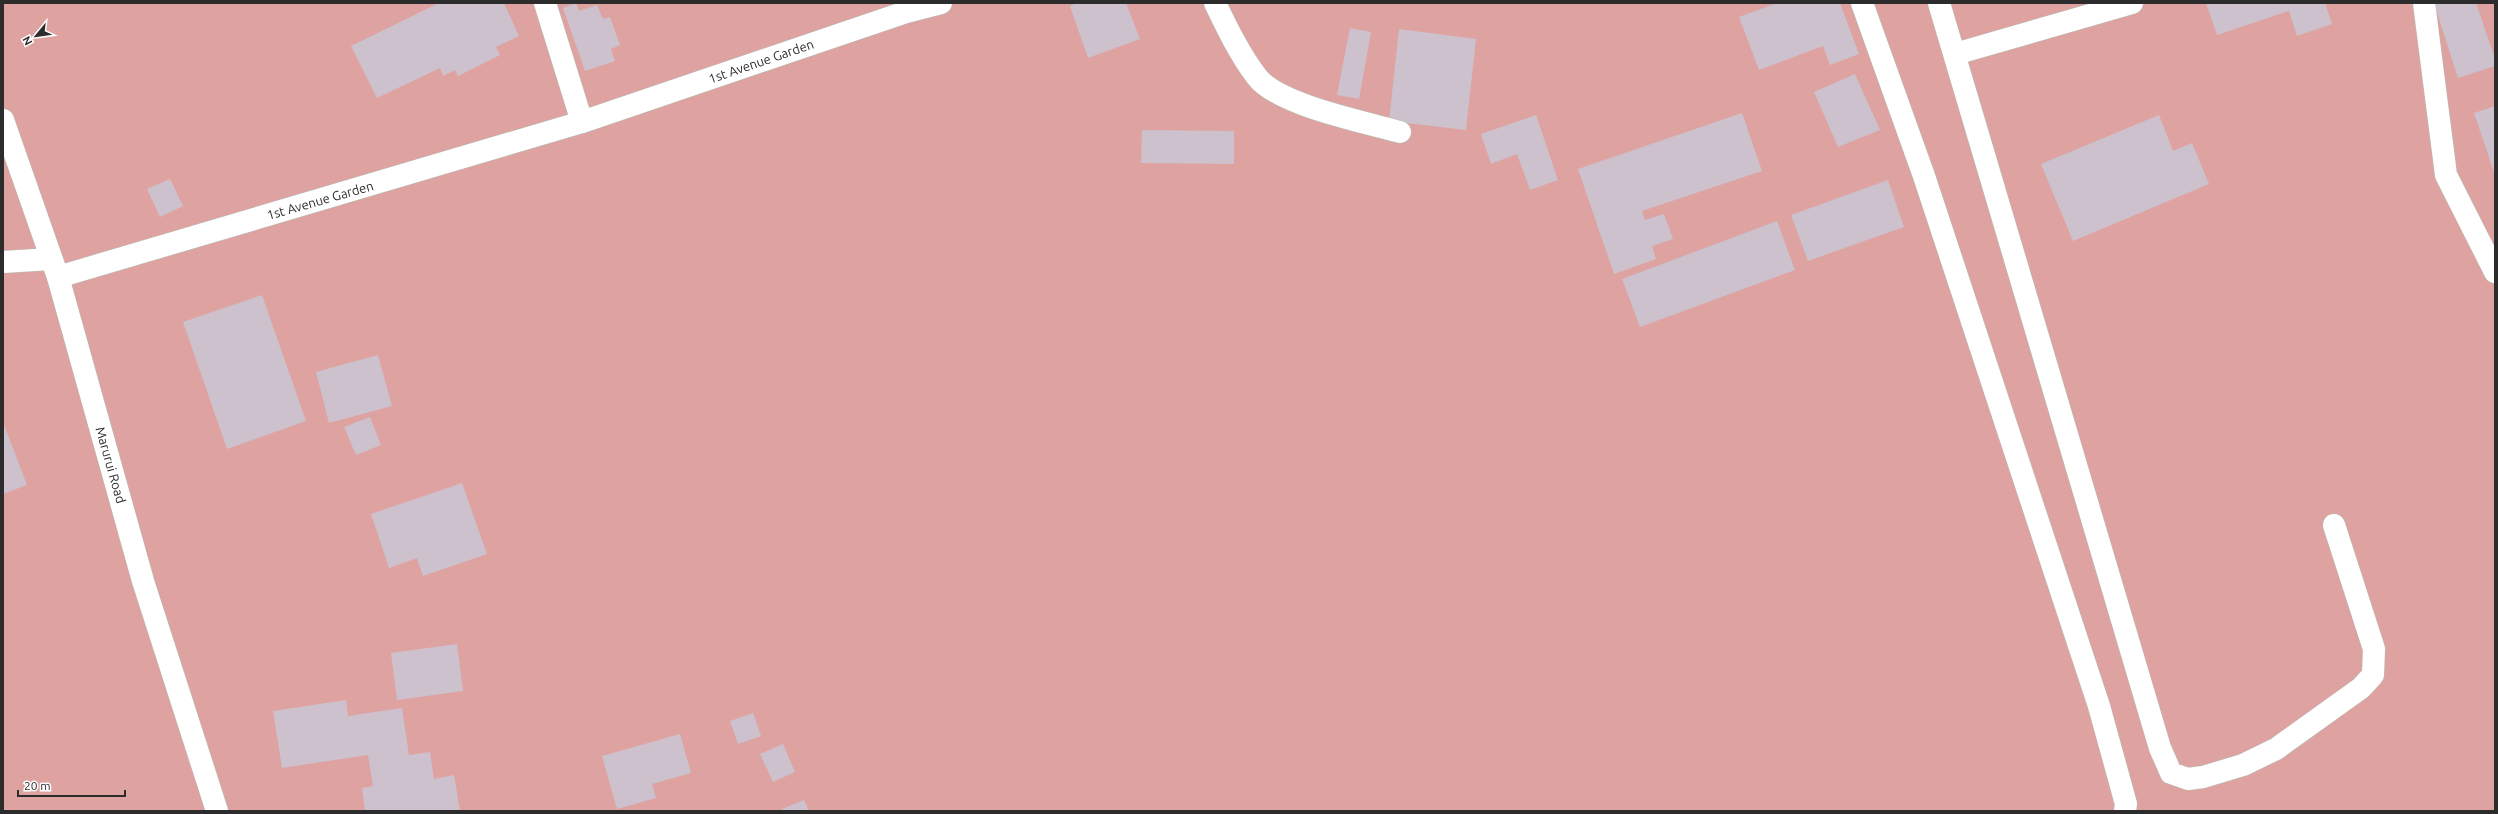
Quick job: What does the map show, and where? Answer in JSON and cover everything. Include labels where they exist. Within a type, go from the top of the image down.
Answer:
[{"type":"street","points":[[545,3],[582,122]]},
{"type":"street","name":"1st Avenue Garden","points":[[3,262],[54,268],[582,122],[906,12],[941,3]]},
{"type":"street","points":[[1215,3],[1229,31],[1258,78],[1282,97],[1400,132]]},
{"type":"street","points":[[1862,3],[1929,191],[2099,706],[2126,804],[2125,811]]},
{"type":"street","points":[[1939,3],[2157,741],[2171,773],[2188,779],[2203,777],[2243,765],[2276,749],[2361,688],[2373,675],[2374,649],[2334,525]]},
{"type":"street","points":[[1955,54],[2132,3]]},
{"type":"street","points":[[2424,3],[2446,175],[2495,272]]},
{"type":"street","name":"Marurui Road","points":[[3,120],[54,268],[143,581],[217,811]]},
{"type":"shaded area","points":[[3,3],[2495,3],[2495,811],[3,811]]},
{"type":"building","points":[[439,3],[504,3],[519,36],[496,47],[500,55],[458,76],[455,70],[443,76],[440,68],[377,98],[351,46]]},
{"type":"building","points":[[576,3],[579,11],[597,5],[603,19],[610,17],[620,45],[611,49],[615,61],[585,71],[563,8]]},
{"type":"building","points":[[1077,3],[1126,3],[1140,39],[1088,58],[1070,6]]},
{"type":"building","points":[[1777,3],[1840,3],[1859,54],[1830,65],[1823,46],[1759,70],[1739,17]]},
{"type":"building","points":[[2206,3],[2325,3],[2332,24],[2297,36],[2289,11],[2217,35]]},
{"type":"building","points":[[2434,3],[2476,3],[2495,59],[2495,66],[2458,78]]},
{"type":"building","points":[[1350,28],[1371,32],[1359,99],[1337,95]]},
{"type":"building","points":[[1399,29],[1476,39],[1466,130],[1389,121]]},
{"type":"building","points":[[1855,74],[1880,130],[1838,147],[1814,92]]},
{"type":"building","points":[[2495,106],[2495,175],[2474,113]]},
{"type":"building","points":[[1742,113],[1762,171],[1642,211],[1645,220],[1664,214],[1673,239],[1652,246],[1656,259],[1614,274],[1578,169]]},
{"type":"building","points":[[1536,115],[1558,180],[1530,190],[1517,154],[1491,164],[1481,134]]},
{"type":"building","points":[[2159,115],[2173,151],[2192,143],[2209,184],[2073,241],[2041,164]]},
{"type":"building","points":[[1142,130],[1234,131],[1234,164],[1141,163]]},
{"type":"building","points":[[170,179],[183,206],[160,217],[147,189]]},
{"type":"building","points":[[1888,180],[1904,227],[1808,261],[1791,215]]},
{"type":"building","points":[[1777,221],[1795,270],[1640,327],[1622,279]]},
{"type":"building","points":[[262,295],[306,421],[227,449],[183,322]]},
{"type":"building","points":[[378,355],[392,406],[329,423],[316,372]]},
{"type":"building","points":[[370,417],[381,445],[356,455],[344,427]]},
{"type":"building","points":[[3,422],[27,485],[3,494]]},
{"type":"building","points":[[462,483],[487,554],[423,576],[417,558],[389,568],[371,514]]},
{"type":"building","points":[[457,644],[463,691],[397,700],[391,653]]},
{"type":"building","points":[[346,700],[348,716],[402,708],[409,755],[430,752],[434,779],[454,775],[460,811],[365,811],[362,788],[373,786],[368,755],[282,768],[273,711]]},
{"type":"building","points":[[753,713],[761,736],[738,744],[730,721]]},
{"type":"building","points":[[680,734],[691,773],[652,784],[656,798],[617,809],[602,756]]},
{"type":"building","points":[[783,744],[795,772],[773,782],[760,754]]},
{"type":"building","points":[[804,800],[809,811],[782,811],[782,809]]}]
